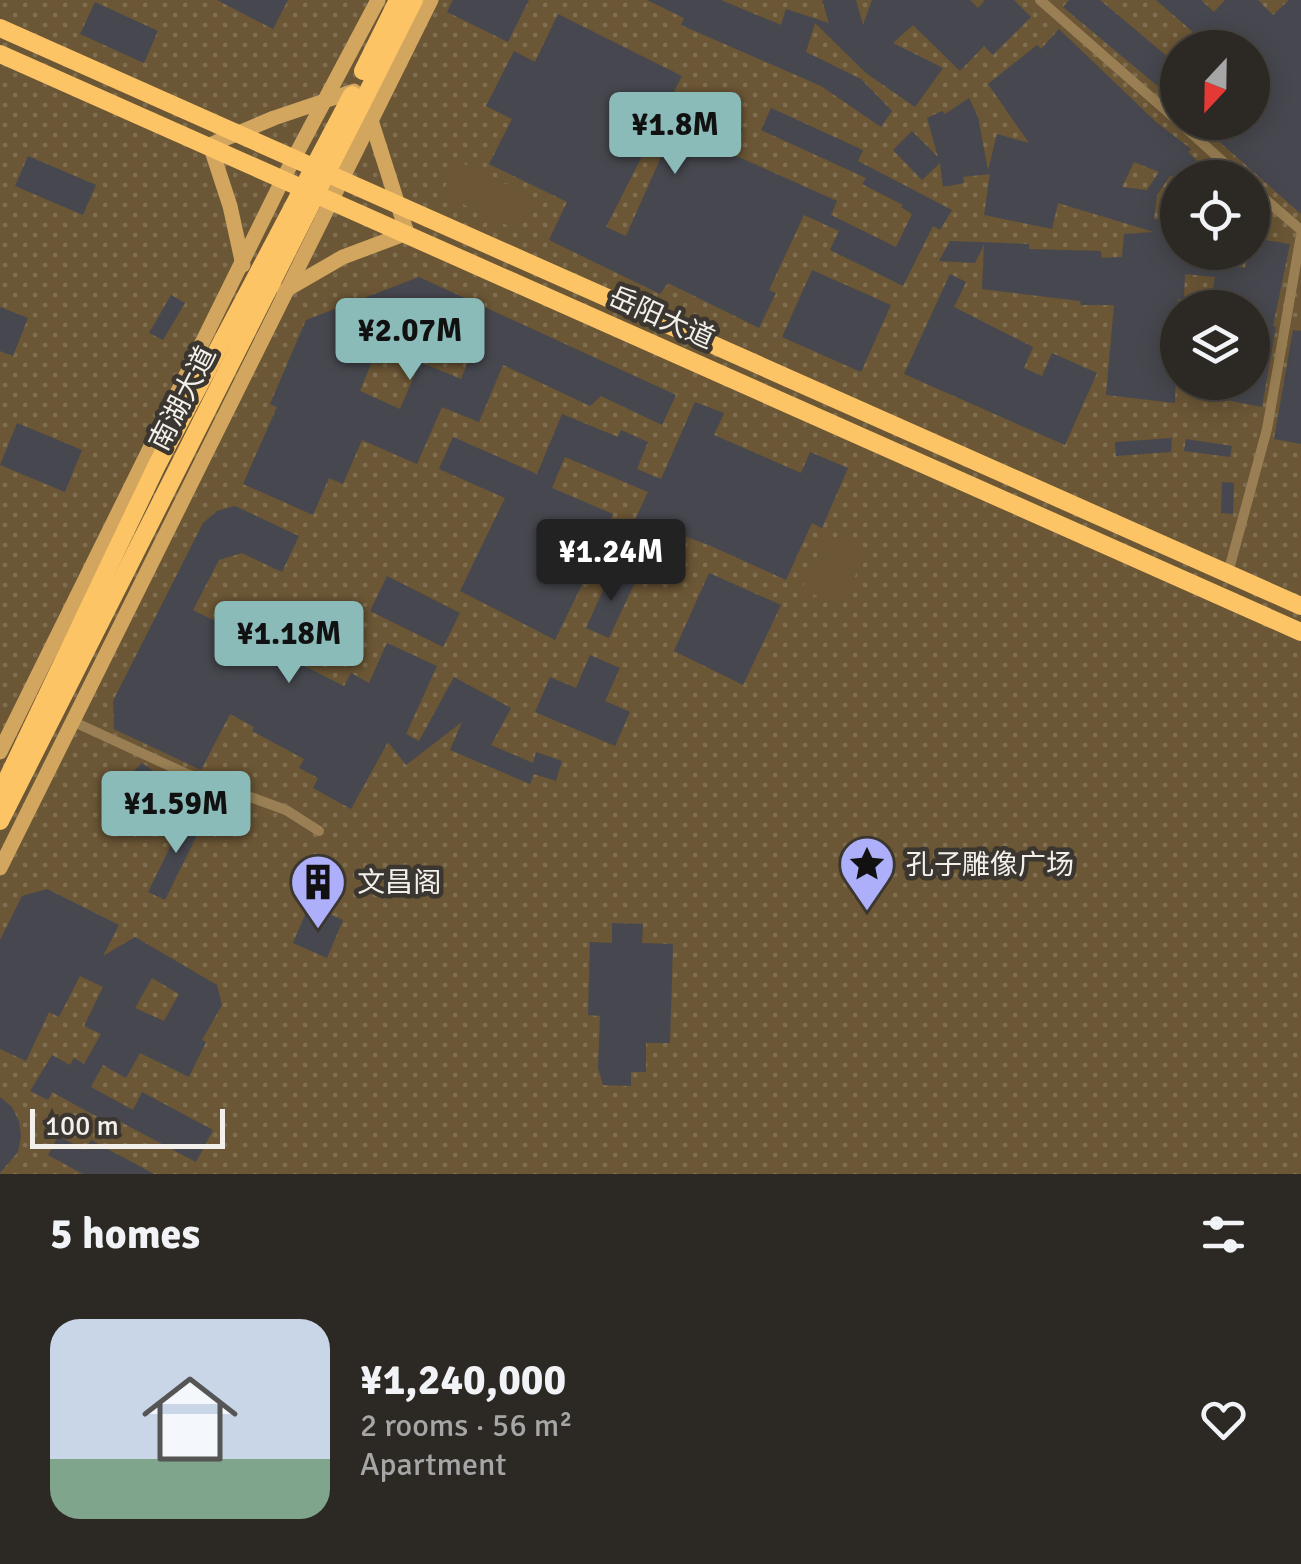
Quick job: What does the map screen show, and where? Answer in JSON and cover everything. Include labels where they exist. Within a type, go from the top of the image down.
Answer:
[{"type":"main road","points":[[0,752],[283,179],[378,0]]},
{"type":"main road","name":"南湖大道","points":[[0,794],[157,465],[327,173],[398,0]]},
{"type":"main road","name":"南湖大道","points":[[359,93],[414,0]]},
{"type":"main road","points":[[327,173],[370,119],[431,0]]},
{"type":"main road","name":"岳阳大道","points":[[0,28],[1301,606]]},
{"type":"main road","name":"岳阳大道","points":[[0,54],[1301,632]]},
{"type":"main road","points":[[359,93],[406,233],[343,257],[285,291],[253,300],[210,145],[327,100],[359,93]]},
{"type":"main road","points":[[0,868],[285,291],[316,194]]},
{"type":"main road","name":"南湖大道","points":[[0,822],[253,300]]},
{"type":"street","points":[[1040,0],[1160,106]]},
{"type":"street","points":[[1198,140],[1221,160]]},
{"type":"street","points":[[1228,573],[1267,429],[1301,232],[1270,204]]},
{"type":"street","points":[[72,721],[187,774],[286,810],[319,831]]},
{"type":"shaded area","points":[[0,0],[1301,0],[1301,1174],[0,1174]]},
{"type":"shaded area","points":[[458,161],[533,197],[517,230],[442,194]]},
{"type":"shaded area","points":[[827,534],[866,552],[841,607],[802,589]]},
{"type":"building","points":[[217,0],[288,0],[273,29]]},
{"type":"building","points":[[453,0],[529,0],[508,42],[447,12]]},
{"type":"building","points":[[647,0],[721,0],[781,25],[786,9],[829,23],[822,0],[856,0],[863,25],[872,0],[970,0],[978,8],[985,0],[1014,0],[1031,17],[993,55],[984,46],[960,71],[913,25],[893,43],[943,68],[915,107],[866,73],[815,23],[806,52],[861,79],[892,111],[881,127],[821,86],[681,25],[684,18]]},
{"type":"building","points":[[1069,0],[1100,0],[1160,50],[1160,88],[1063,7]]},
{"type":"building","points":[[1156,0],[1201,0],[1214,12],[1225,0],[1258,0],[1273,15],[1289,0],[1301,0],[1301,214],[1270,187],[1270,160],[1240,160],[1217,140],[1270,140],[1270,30],[1191,30]]},
{"type":"building","points":[[95,2],[158,31],[144,63],[80,34]]},
{"type":"building","points":[[558,14],[682,76],[671,97],[743,129],[732,154],[837,201],[831,215],[896,247],[912,214],[903,205],[862,184],[866,178],[761,130],[771,108],[863,150],[858,161],[952,210],[940,230],[933,226],[903,286],[830,250],[839,231],[804,215],[769,290],[776,293],[759,328],[668,283],[660,294],[549,240],[567,202],[489,164],[512,119],[486,106],[514,51],[535,62]],"holes":[[[658,125],[672,132],[626,236],[606,227]]]},
{"type":"building","points":[[1059,29],[1160,125],[1160,140],[1179,140],[1191,149],[1188,152],[1196,160],[1160,160],[1160,191],[1154,219],[1160,220],[1160,270],[1270,270],[1270,241],[1290,244],[1270,361],[1270,290],[1212,290],[1215,277],[1185,274],[1184,290],[1160,290],[1160,400],[1175,403],[1106,395],[1114,305],[1081,305],[1080,301],[982,289],[984,245],[975,263],[939,261],[950,241],[1029,244],[1029,249],[1101,251],[1102,258],[1122,257],[1124,234],[1154,232],[1058,203],[1052,229],[984,215],[990,174],[963,177],[964,183],[943,187],[940,163],[922,180],[893,150],[912,131],[938,157],[927,118],[942,111],[945,114],[969,98],[978,117],[988,170],[997,134],[1029,143],[988,84],[1037,45],[1041,49]],"holes":[[[1134,162],[1159,172],[1147,190],[1122,187]]]},
{"type":"building","points":[[28,156],[96,185],[83,215],[15,186]]},
{"type":"building","points":[[812,270],[891,305],[861,372],[782,337]]},
{"type":"building","points":[[950,274],[966,282],[954,307],[1033,347],[1024,368],[1042,376],[1052,353],[1097,373],[1065,445],[904,374]]},
{"type":"building","points":[[419,277],[676,395],[662,425],[601,396],[590,406],[503,365],[479,422],[442,407],[417,464],[362,440],[343,484],[329,478],[313,515],[243,484],[277,407],[270,404],[306,320]],"holes":[[[418,317],[475,343],[461,379],[420,362],[400,409],[360,391],[383,334]]]},
{"type":"building","points":[[171,295],[185,303],[163,340],[149,333]]},
{"type":"building","points":[[0,307],[28,318],[13,356],[0,351]]},
{"type":"building","points":[[1293,330],[1301,331],[1301,444],[1274,439]]},
{"type":"building","points":[[1226,400],[1263,400],[1262,407]]},
{"type":"building","points":[[695,402],[724,413],[714,435],[801,473],[810,452],[848,468],[822,528],[812,523],[786,580],[652,524],[641,552],[623,545],[648,492],[565,457],[552,488],[613,514],[555,640],[460,591],[505,498],[439,469],[453,437],[537,474],[562,414],[618,437],[621,430],[648,442],[637,469],[661,479]]},
{"type":"building","points":[[17,423],[82,450],[65,492],[0,465]]},
{"type":"building","points":[[1172,438],[1171,452],[1116,456],[1115,442]]},
{"type":"building","points":[[1186,439],[1232,446],[1230,457],[1184,451]]},
{"type":"building","points":[[1222,482],[1234,483],[1233,514],[1221,513]]},
{"type":"building","points":[[235,506],[299,536],[282,572],[242,553],[219,560],[193,610],[344,686],[351,673],[369,683],[387,643],[437,666],[406,734],[419,741],[454,677],[511,708],[491,745],[533,763],[536,752],[562,761],[556,781],[534,774],[530,784],[450,750],[462,722],[406,765],[388,742],[351,809],[313,788],[318,778],[299,768],[304,759],[252,731],[254,727],[230,714],[201,770],[114,729],[113,701],[203,523],[217,511]]},
{"type":"building","points":[[612,570],[636,580],[609,638],[586,628]]},
{"type":"building","points":[[709,573],[781,605],[743,685],[674,651]]},
{"type":"building","points":[[387,576],[460,613],[443,647],[370,611]]},
{"type":"building","points":[[590,655],[620,668],[605,701],[630,712],[615,746],[535,712],[550,677],[576,688]]},
{"type":"building","points":[[142,763],[165,779],[150,793],[131,774]]},
{"type":"building","points":[[187,813],[204,821],[165,900],[148,892]]},
{"type":"building","points":[[47,889],[119,925],[103,956],[135,937],[217,985],[222,1005],[202,1040],[206,1042],[189,1077],[140,1053],[126,1078],[103,1065],[91,1087],[133,1110],[142,1092],[213,1130],[196,1162],[117,1120],[114,1126],[52,1092],[48,1100],[30,1091],[52,1055],[70,1065],[74,1058],[84,1064],[101,1034],[84,1026],[103,987],[80,976],[59,1017],[49,1012],[26,1061],[0,1049],[0,940],[22,896]],"holes":[[[152,978],[179,994],[164,1021],[135,1008]]]},
{"type":"building","name":"文昌阁","points":[[309,905],[343,920],[327,958],[293,943]]},
{"type":"building","points":[[612,923],[643,924],[642,943],[673,944],[670,1043],[646,1043],[646,1072],[631,1072],[631,1086],[603,1085],[598,1068],[600,1016],[588,1015],[590,942],[612,943]]},
{"type":"building","points":[[0,1097],[12,1107],[21,1136],[18,1152],[0,1173]]},
{"type":"building","points":[[58,1136],[85,1150],[91,1140],[154,1174],[83,1174],[48,1155]]},
{"type":"place","name":"孔子雕像广场","points":[[867,913]]},
{"type":"place","name":"文昌阁","points":[[318,931]]}]
